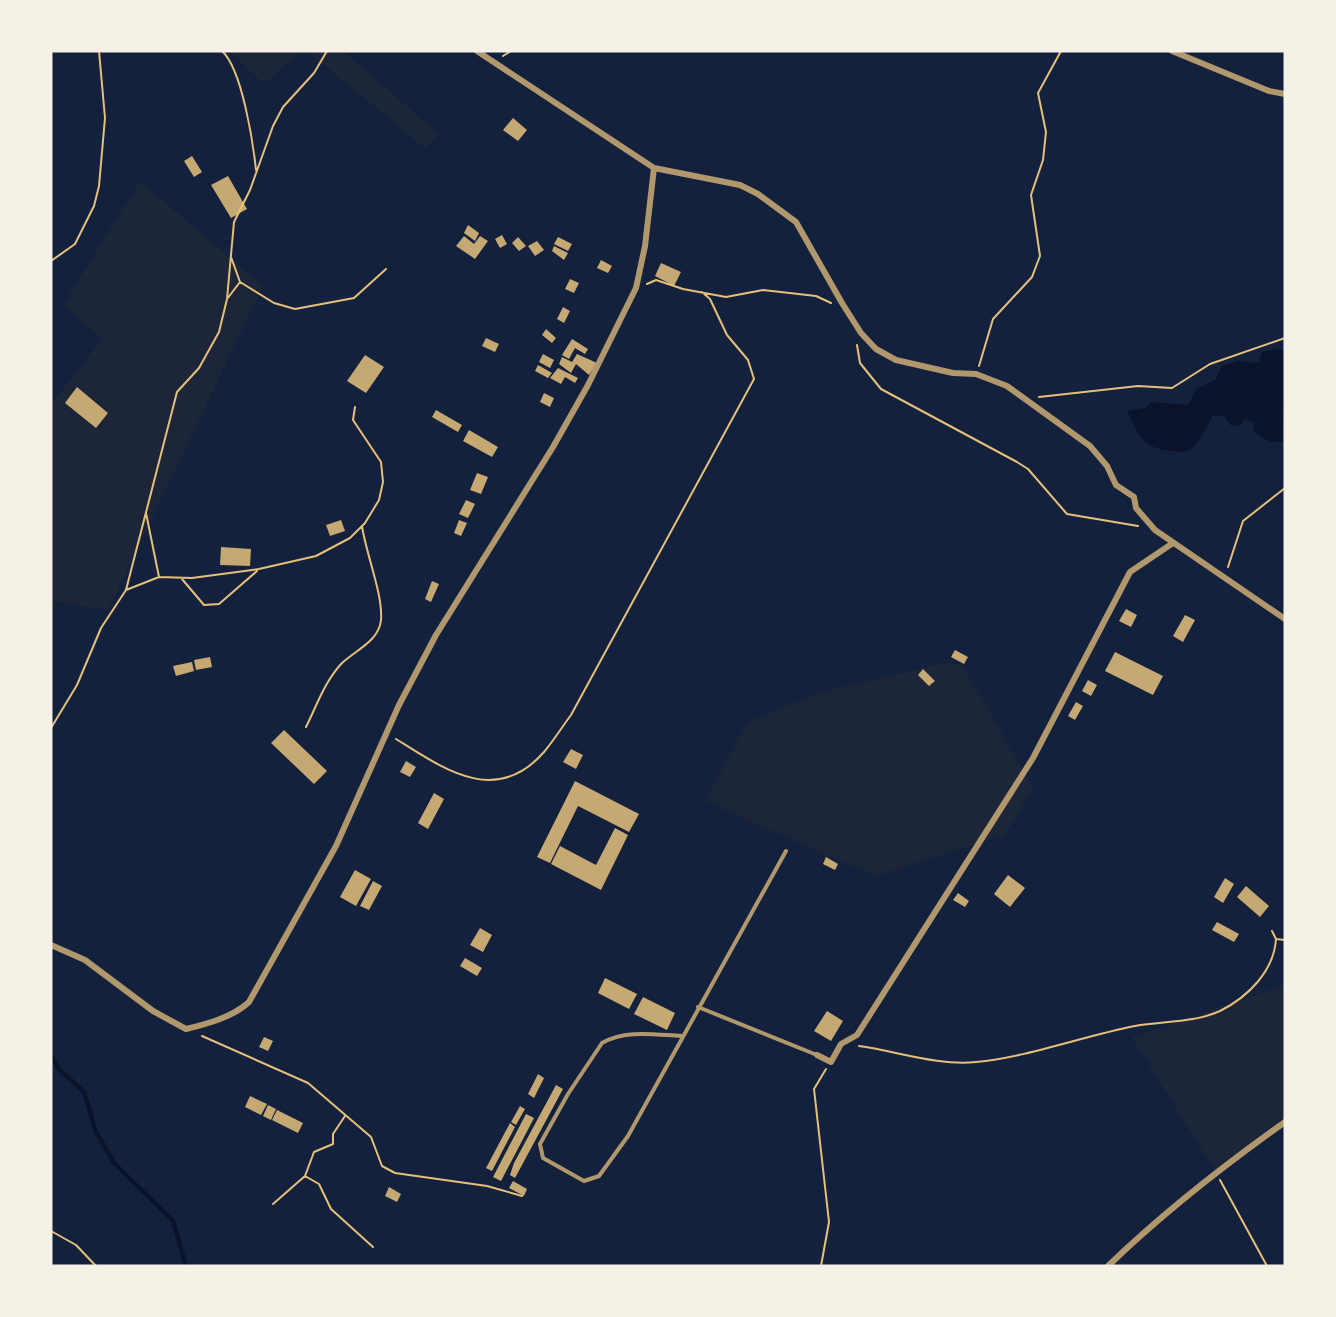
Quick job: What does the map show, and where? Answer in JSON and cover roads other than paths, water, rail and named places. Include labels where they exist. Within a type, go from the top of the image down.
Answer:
[{"type":"street","points":[[477,51],[654,168],[740,185],[784,211],[796,222],[861,333],[876,349],[896,360],[953,373],[976,374],[999,382],[1024,398],[1090,446],[1107,466],[1116,485],[1134,497],[1136,508],[1155,530],[1285,619]]},
{"type":"street","points":[[1172,51],[1269,91],[1285,94]]},
{"type":"street","points":[[51,945],[102,970],[153,1011],[186,1029],[204,1025],[235,1012],[254,995],[336,846],[436,634],[553,447],[636,288],[645,246],[654,168]]},
{"type":"street","points":[[817,1055],[831,1062],[841,1044],[857,1035],[1033,758],[1130,572],[1173,543]]},
{"type":"street","points":[[1108,1266],[1148,1228],[1187,1199],[1216,1173],[1285,1122]]},
{"type":"lane","points":[[682,1036],[638,1034],[611,1038],[603,1043],[568,1094],[540,1144],[543,1158],[584,1181],[599,1176],[628,1136],[786,851]]},
{"type":"lane","points":[[698,1007],[817,1055]]},
{"type":"waterway","points":[[51,1055],[59,1069],[84,1092],[96,1132],[115,1164],[173,1221],[186,1266]]}]
